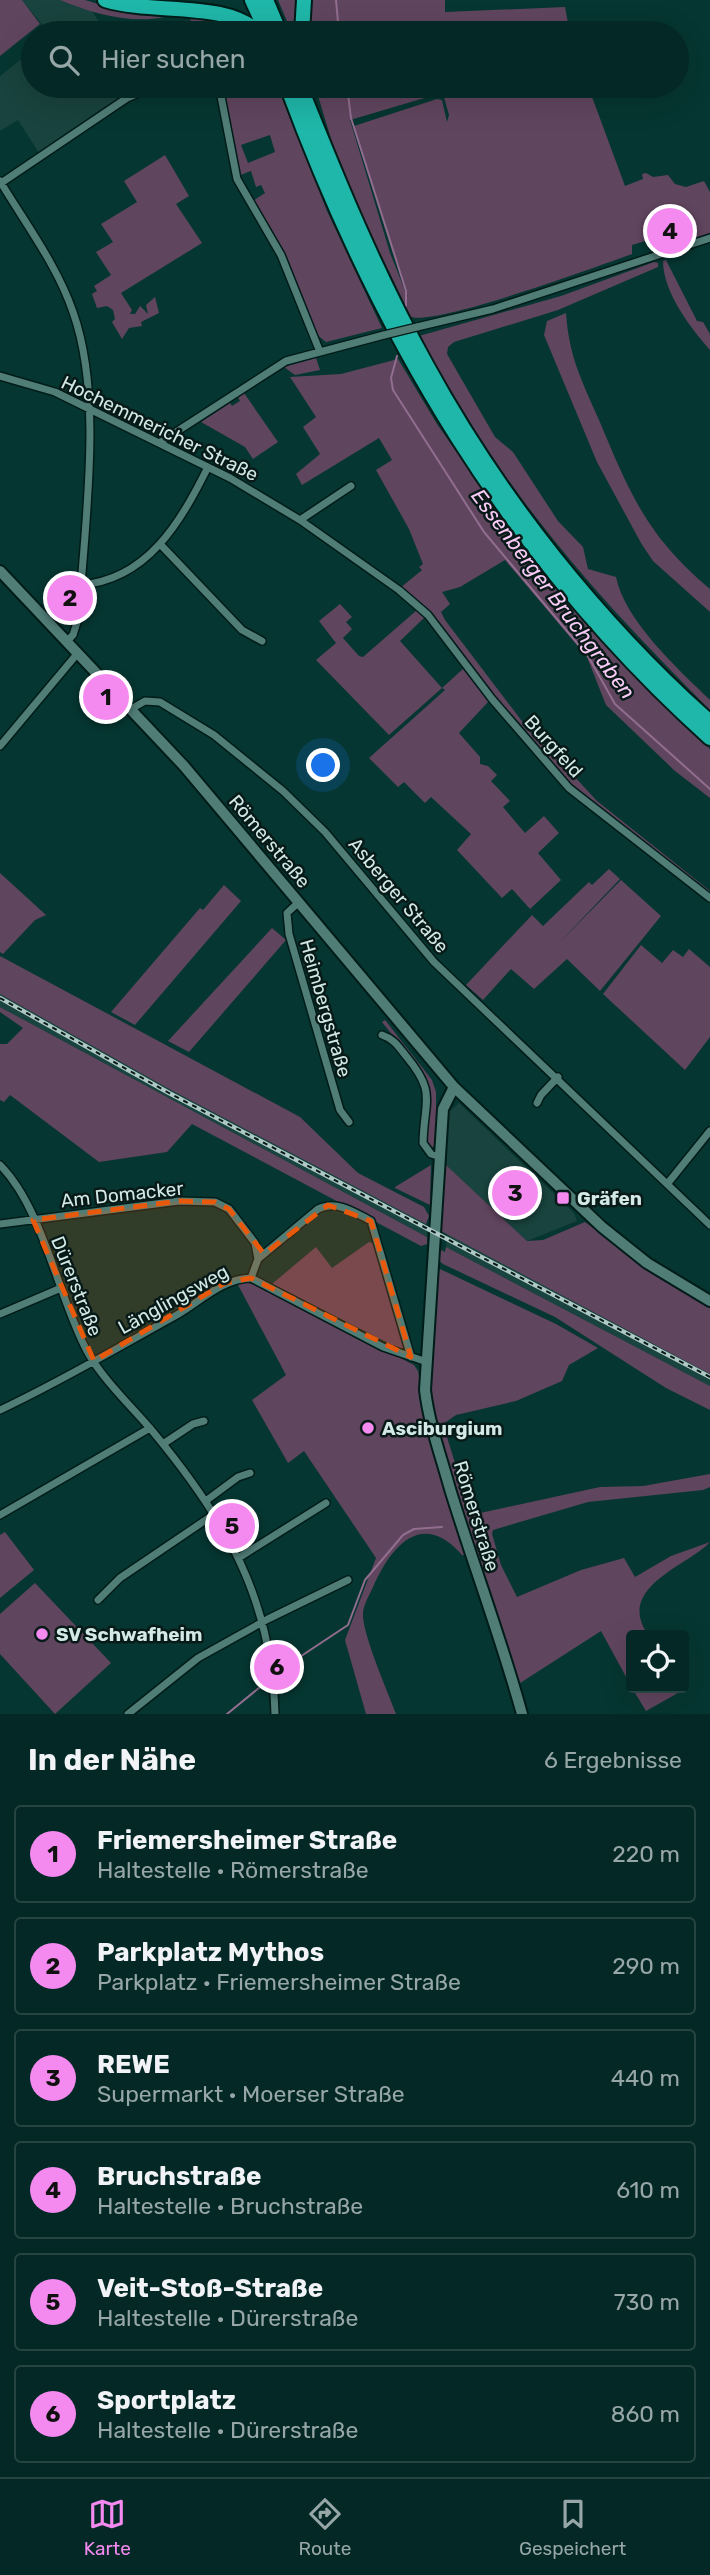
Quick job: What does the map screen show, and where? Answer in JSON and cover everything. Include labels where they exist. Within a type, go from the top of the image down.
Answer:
[{"type":"highway","points":[[105,0],[138,6],[209,2],[239,13],[247,21]]},
{"type":"highway","points":[[252,0],[262,21]]},
{"type":"highway","points":[[266,0],[275,21]]},
{"type":"highway","points":[[303,21],[304,0]]},
{"type":"highway","points":[[292,98],[323,181],[373,292],[462,447],[519,530],[573,597],[648,679],[710,738]]},
{"type":"highway","points":[[305,98],[399,313],[455,415],[510,497],[582,588],[651,665],[710,722]]},
{"type":"highway","points":[[313,98],[322,125],[323,141]]},
{"type":"street","points":[[66,642],[77,623],[90,409],[79,329],[69,300],[1,182],[127,98]]},
{"type":"street","points":[[221,98],[237,179],[281,255],[320,352]]},
{"type":"street","points":[[159,443],[274,368],[320,352],[493,309],[710,238]]},
{"type":"street","name":"Hochemmericher Straße","points":[[0,376],[55,392],[208,467],[300,520],[399,590]]},
{"type":"street","points":[[80,585],[122,575],[160,544],[186,510],[208,467]]},
{"type":"street","points":[[300,520],[351,486]]},
{"type":"street","points":[[160,544],[243,630],[262,641]]},
{"type":"street","name":"Römerstraße","points":[[0,571],[184,766],[454,1087],[443,1110],[424,1361],[425,1390],[432,1426],[522,1714]]},
{"type":"street","name":"Burgfeld","points":[[399,590],[428,614],[492,699],[569,788],[710,898]]},
{"type":"street","points":[[0,746],[77,654]]},
{"type":"street","name":"Asberger Straße","points":[[131,709],[145,701],[155,700],[214,736],[299,805],[434,962],[558,1077],[710,1225]]},
{"type":"street","name":"Heimbergstraße","points":[[299,902],[288,913],[289,934],[340,1110],[349,1122]]},
{"type":"street","points":[[382,1035],[393,1039],[422,1075],[428,1096],[423,1143],[430,1154],[441,1157]]},
{"type":"street","points":[[537,1103],[558,1077]]},
{"type":"street","points":[[454,1087],[602,1227],[647,1263],[710,1301]]},
{"type":"street","points":[[668,1183],[710,1131]]},
{"type":"street","name":"Dürerstraße","points":[[0,1165],[19,1190],[88,1353],[207,1500],[240,1558],[263,1621],[271,1661],[275,1714]]},
{"type":"street","name":"Am Domacker","points":[[0,1224],[179,1201],[215,1202],[229,1209],[255,1243],[258,1259]]},
{"type":"street","points":[[258,1259],[328,1205],[339,1206],[371,1221],[411,1357]]},
{"type":"street","name":"Länglingsweg","points":[[251,1278],[258,1259]]},
{"type":"street","name":"Länglingsweg","points":[[0,1410],[94,1362],[183,1311],[225,1283],[251,1278],[383,1347],[424,1361]]},
{"type":"street","points":[[0,1314],[61,1288]]},
{"type":"street","points":[[163,1444],[193,1424],[204,1421]]},
{"type":"street","points":[[0,1515],[150,1428]]},
{"type":"street","points":[[207,1500],[238,1477],[250,1473]]},
{"type":"street","points":[[240,1558],[326,1503]]},
{"type":"street","points":[[98,1600],[120,1578],[216,1513]]},
{"type":"street","points":[[128,1714],[198,1658],[263,1621],[348,1580]]},
{"type":"highlighted area","points":[[179,1201],[215,1202],[229,1209],[264,1254],[328,1205],[371,1221],[411,1357],[251,1278],[225,1283],[94,1361],[33,1220]]},
{"type":"shaded area","points":[[0,0],[22,0],[38,21],[21,21],[21,39],[0,56]]},
{"type":"shaded area","points":[[22,0],[61,0],[92,11],[98,21],[39,21]]},
{"type":"shaded area","points":[[60,0],[85,0],[115,9],[192,8],[223,21],[191,21],[189,15],[127,19],[93,12]]},
{"type":"shaded area","points":[[278,0],[301,0],[300,21],[287,21]]},
{"type":"shaded area","points":[[311,0],[445,0],[445,12],[565,7],[568,21],[309,21]]},
{"type":"shaded area","points":[[21,59],[21,98],[117,98],[119,101],[39,153],[18,120],[0,131],[0,76]]},
{"type":"shaded area","points":[[224,98],[282,98],[327,211],[382,328],[326,342],[316,334],[253,201],[265,193],[261,185],[256,187],[251,171],[238,176]],"holes":[[[270,135],[275,152],[248,163],[241,145]]]},
{"type":"shaded area","points":[[319,98],[424,98],[350,120],[390,253],[408,298],[354,126],[437,99],[442,100],[447,122],[449,115],[444,98],[592,98],[625,186],[643,179],[642,174],[646,173],[653,177],[668,175],[675,184],[686,187],[704,181],[710,192],[710,234],[692,240],[678,231],[632,245],[632,254],[483,304],[427,317],[411,317],[363,218],[332,142]]},
{"type":"shaded area","points":[[165,155],[189,196],[176,204],[202,243],[121,293],[132,310],[130,314],[135,314],[140,306],[148,314],[146,305],[155,297],[159,313],[141,322],[142,326],[129,328],[122,339],[112,322],[115,319],[113,310],[107,306],[97,308],[92,294],[97,291],[94,286],[111,275],[96,252],[113,242],[101,224],[137,202],[124,181]]},
{"type":"shaded area","points":[[666,260],[697,321],[703,322],[710,334],[710,350],[686,320],[673,297],[664,273],[663,261]]},
{"type":"shaded area","points":[[654,262],[658,263],[658,267],[558,310],[454,342],[448,347],[447,354],[495,437],[513,452],[558,521],[583,547],[588,569],[616,577],[621,594],[641,627],[710,700],[710,710],[615,612],[549,534],[484,444],[419,336],[561,296]]},
{"type":"shaded area","points":[[566,313],[577,368],[631,492],[670,551],[710,589],[710,612],[653,561],[597,462],[544,335],[547,321]]},
{"type":"shaded area","points":[[316,358],[320,370],[295,375],[284,367]]},
{"type":"shaded area","points":[[398,359],[437,424],[536,566],[593,631],[710,749],[710,798],[675,771],[606,705],[587,657],[505,560],[460,587],[442,592],[450,604],[441,612],[445,620],[531,733],[537,736],[597,801],[710,891],[710,895],[615,825],[563,778],[444,632],[400,588],[422,570],[419,567],[423,564],[409,529],[376,470],[392,460],[379,438],[302,485],[296,474],[320,454],[303,427],[316,417],[290,377],[341,374]]},
{"type":"shaded area","points":[[244,393],[278,442],[253,459],[245,447],[201,422],[230,403],[232,406],[240,401],[238,397]]},
{"type":"shaded area","points":[[340,604],[352,617],[346,622],[352,629],[343,638],[363,657],[417,610],[425,617],[400,641],[442,688],[389,735],[316,660],[336,643],[319,621]]},
{"type":"shaded area","points":[[464,668],[489,701],[459,733],[480,757],[480,764],[488,766],[497,775],[491,781],[510,801],[503,807],[525,833],[544,816],[559,833],[538,853],[561,880],[530,909],[512,889],[502,898],[457,850],[471,834],[431,797],[425,803],[404,782],[398,787],[369,758],[445,690],[442,688]]},
{"type":"shaded area","points":[[609,869],[620,879],[556,946],[621,880],[661,916],[600,991],[567,959],[534,989],[511,969],[483,1000],[466,985],[532,915],[543,926],[589,882],[592,885]]},
{"type":"shaded area","points":[[0,873],[46,915],[35,920],[3,954],[0,952]]},
{"type":"shaded area","points":[[224,885],[241,901],[135,1025],[111,1012],[200,908],[203,910]]},
{"type":"shaded area","points":[[272,928],[286,940],[189,1052],[168,1041]]},
{"type":"shaded area","points":[[641,945],[662,963],[673,950],[683,957],[689,949],[710,967],[710,1037],[685,1070],[603,994]]},
{"type":"shaded area","points":[[0,956],[300,1117],[358,1173],[424,1207],[429,1216],[426,1224],[171,1090],[0,994]]},
{"type":"shaded area","points":[[0,994],[171,1090],[426,1224],[427,1237],[0,1007]]},
{"type":"shaded area","points":[[0,1007],[427,1237],[427,1244],[421,1246],[192,1124],[167,1152],[99,1162],[10,1095],[4,1102],[0,1100],[0,1044],[7,1044],[23,1028],[0,1012]]},
{"type":"shaded area","points":[[385,1020],[432,1080],[436,1092],[436,1143],[432,1148],[426,1144],[430,1096],[426,1077],[382,1022]]},
{"type":"shaded area","points":[[459,1103],[574,1213],[577,1221],[527,1241],[445,1164],[449,1112]]},
{"type":"shaded area","points":[[445,1164],[527,1241],[543,1240],[585,1222],[674,1287],[710,1307],[710,1374],[441,1231]]},
{"type":"shaded area","points":[[431,1165],[430,1205],[395,1188],[395,1187]]},
{"type":"shaded area","points":[[447,1234],[710,1374],[710,1386],[446,1247]]},
{"type":"shaded area","points":[[369,1242],[375,1244],[405,1346],[404,1351],[272,1284],[316,1247],[332,1268]]},
{"type":"shaded area","points":[[446,1247],[710,1386],[710,1410],[666,1388],[555,1317],[443,1264],[437,1259],[437,1248],[445,1252]]},
{"type":"shaded area","points":[[440,1269],[556,1324],[598,1348],[569,1365],[562,1381],[516,1401],[456,1415],[443,1424],[471,1515],[600,1487],[643,1486],[710,1474],[710,1487],[703,1490],[588,1502],[493,1530],[501,1565],[517,1597],[581,1570],[624,1558],[635,1577],[671,1556],[710,1542],[647,1591],[641,1604],[640,1618],[646,1630],[626,1630],[626,1677],[601,1631],[517,1685],[474,1555],[427,1395],[434,1282]]},
{"type":"shaded area","points":[[246,1282],[266,1289],[414,1365],[418,1371],[428,1429],[467,1555],[462,1555],[448,1542],[434,1535],[422,1534],[410,1538],[389,1558],[368,1598],[363,1613],[365,1627],[396,1714],[366,1714],[345,1640],[376,1558],[304,1451],[288,1463],[252,1400],[286,1375],[237,1283]]},
{"type":"shaded area","points":[[5,1532],[34,1570],[0,1598],[0,1535]]},
{"type":"shaded area","name":"SV Schwafheim","points":[[35,1583],[111,1663],[55,1714],[0,1654],[0,1614]]},
{"type":"shaded area","points":[[635,1693],[678,1693],[646,1711]]},
{"type":"waterway","name":"Essenberger Bruchgraben","points":[[336,0],[338,21]]},
{"type":"waterway","name":"Essenberger Bruchgraben","points":[[348,98],[351,118],[406,291],[406,306]]},
{"type":"waterway","name":"Essenberger Bruchgraben","points":[[397,356],[391,378],[393,390],[484,532],[588,656],[615,704],[710,789]]},
{"type":"waterway","points":[[280,1670],[348,1625],[365,1580],[403,1535],[414,1529],[442,1527]]},
{"type":"waterway","points":[[227,1714],[265,1683]]},
{"type":"railway","points":[[0,998],[169,1093],[710,1377]]},
{"type":"place","name":"Bruchstraße","points":[[670,231]]},
{"type":"place","name":"Parkplatz Mythos","points":[[70,598]]},
{"type":"place","name":"Friemersheimer Straße","points":[[106,697]]},
{"type":"place","name":"REWE","points":[[515,1193]]},
{"type":"place","name":"Gräfen","points":[[563,1198]]},
{"type":"place","name":"Asciburgium","points":[[368,1428]]},
{"type":"place","name":"Veit-Stoß-Straße","points":[[232,1526]]},
{"type":"place","name":"SV Schwafheim","points":[[42,1634]]},
{"type":"place","name":"Sportplatz","points":[[277,1667]]}]
